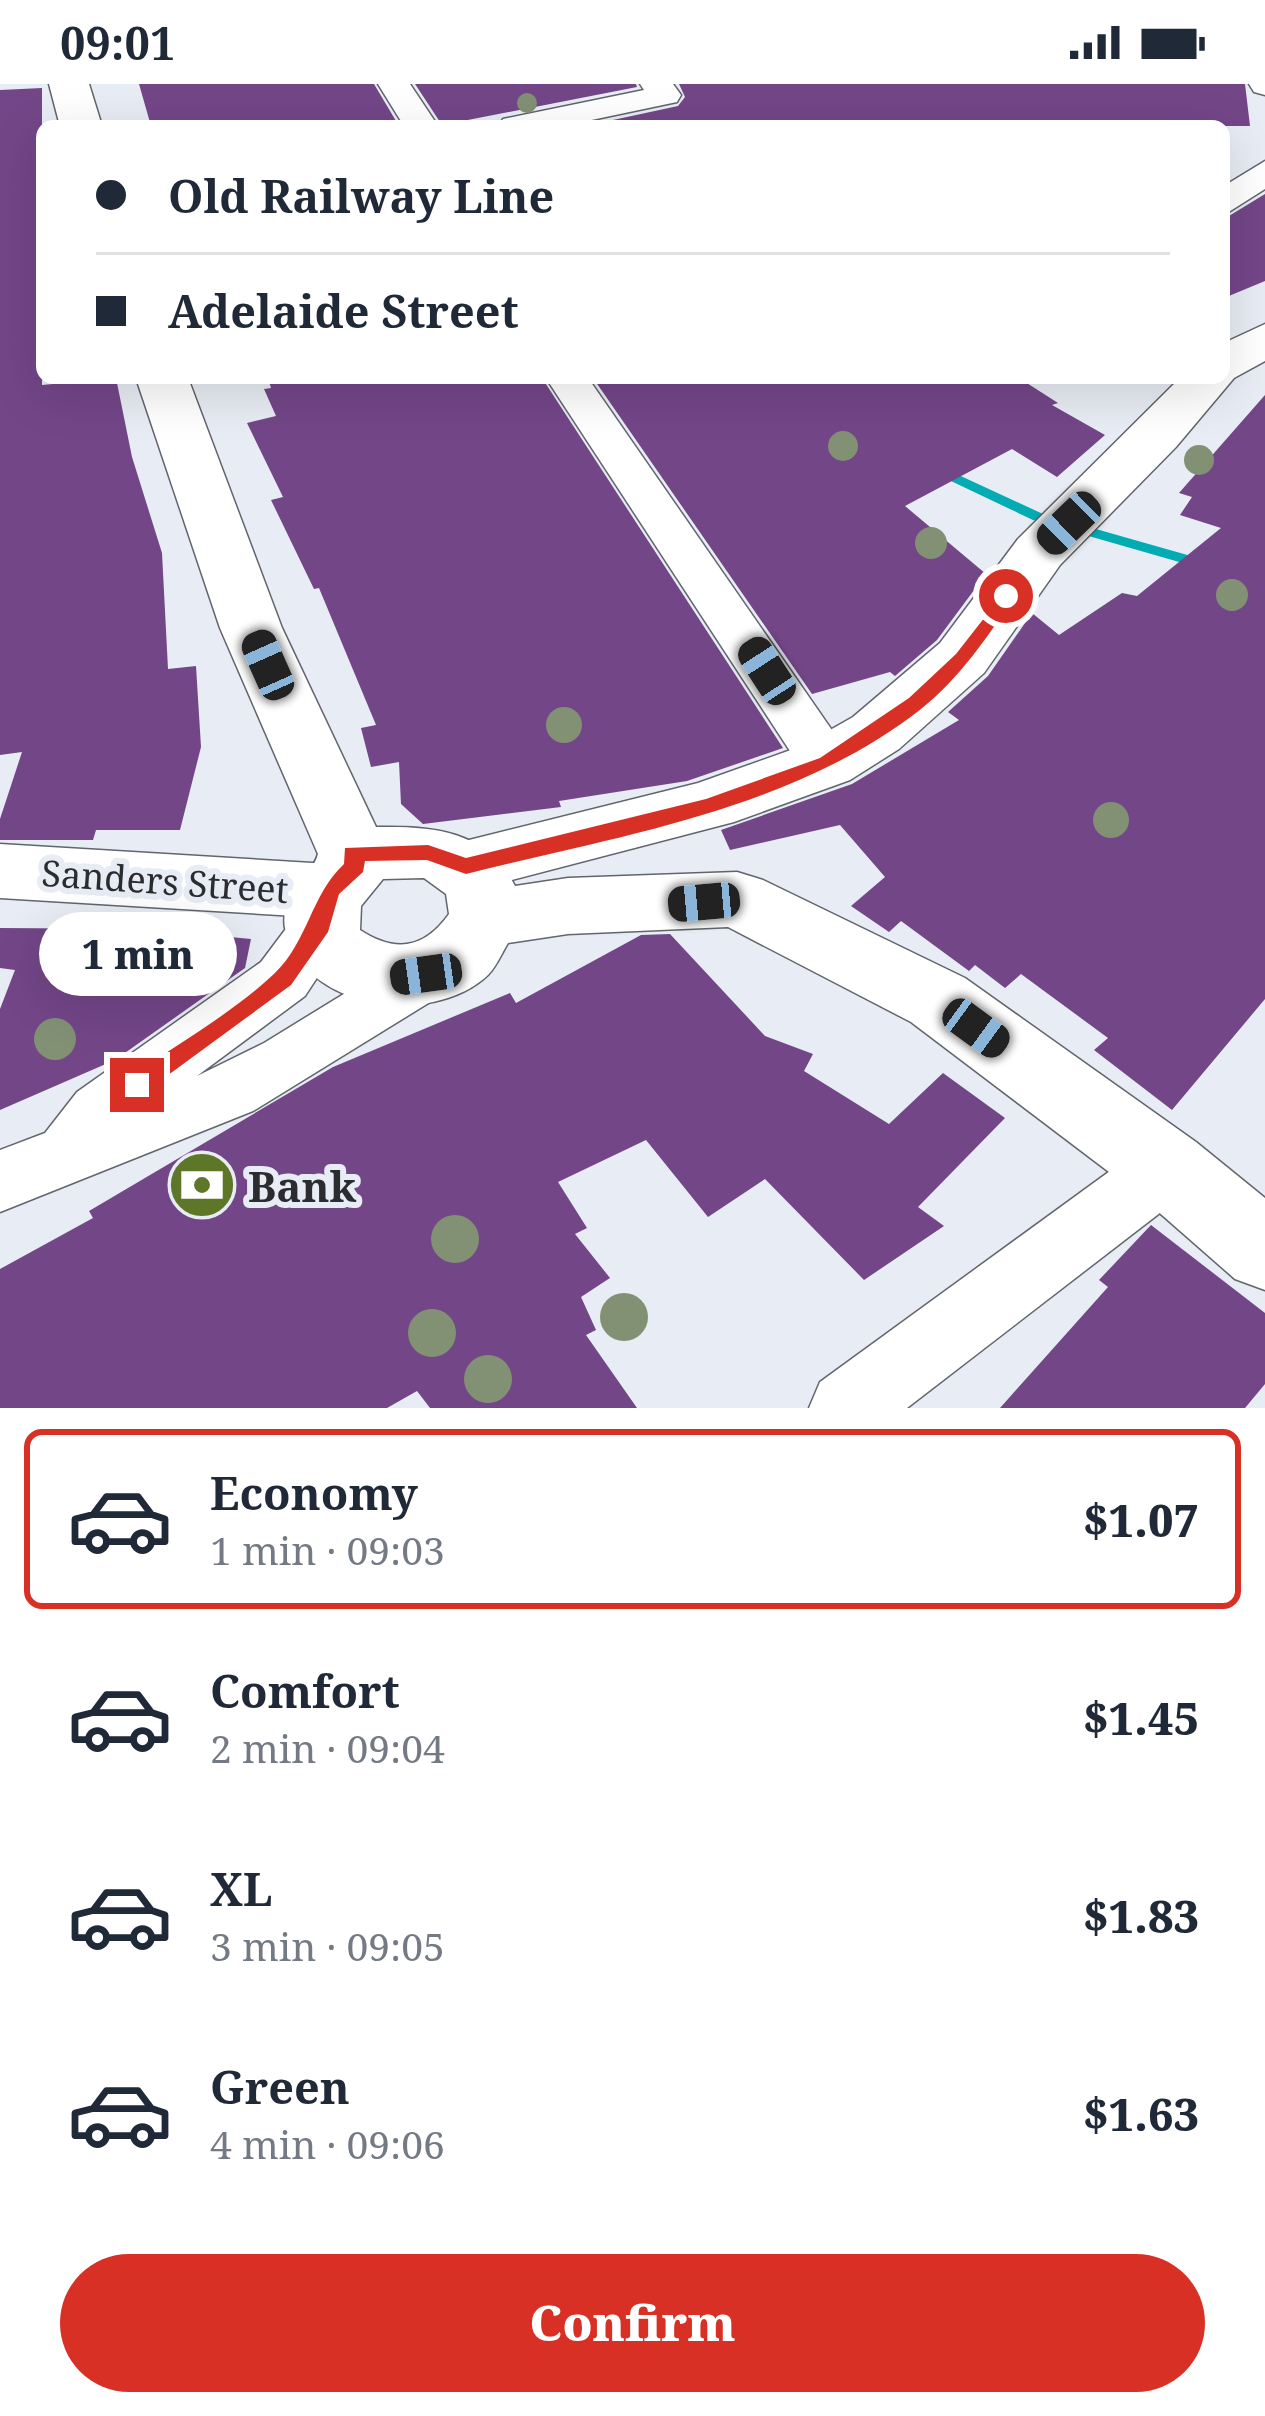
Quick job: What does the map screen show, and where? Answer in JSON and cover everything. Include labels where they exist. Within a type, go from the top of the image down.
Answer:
[{"type":"main road","points":[[69,84],[79,120]]},
{"type":"main road","points":[[1230,360],[1265,339]]},
{"type":"main road","points":[[164,384],[251,628],[334,890],[338,958],[356,969],[401,977],[426,974],[466,952],[476,892]]},
{"type":"main road","points":[[476,892],[826,763],[916,703],[962,658],[1039,552],[1203,384]]},
{"type":"main road","points":[[334,890],[428,852],[476,892],[568,906],[737,899],[938,1000],[1167,1168],[1265,1251]]},
{"type":"main road","name":"Sanders Street","points":[[0,871],[334,890]]},
{"type":"street","points":[[394,84],[418,120]]},
{"type":"street","points":[[540,120],[659,91]]},
{"type":"street","points":[[1230,199],[1265,172]]},
{"type":"street","points":[[571,384],[826,763]]},
{"type":"street","points":[[63,1153],[100,1112],[284,979],[334,890]]},
{"type":"street","points":[[0,1182],[63,1153],[204,1104],[426,974]]},
{"type":"street","points":[[847,1408],[1167,1168]]},
{"type":"building","points":[[139,84],[374,84],[395,120],[149,120]]},
{"type":"building","points":[[415,84],[637,87],[468,120],[439,120]]},
{"type":"building","points":[[679,84],[1245,84],[1250,126],[1230,126],[1230,120],[613,120],[678,106],[685,97]]},
{"type":"building","points":[[42,88],[42,120],[36,120],[36,384],[117,384],[132,457],[162,553],[168,669],[196,666],[201,747],[180,830],[96,830],[93,840],[0,840],[0,819],[22,752],[0,755],[0,90]]},
{"type":"building","points":[[1265,194],[1265,281],[1230,296],[1230,215]]},
{"type":"building","points":[[270,384],[546,384],[783,748],[687,781],[559,801],[561,807],[423,824],[401,804],[399,762],[371,767],[361,728],[376,725],[319,588],[314,589],[271,500],[283,497],[247,423],[276,416],[264,389],[271,388]]},
{"type":"building","points":[[597,384],[1028,384],[1058,403],[1052,405],[1105,435],[1057,477],[1012,449],[905,506],[986,574],[937,640],[895,676],[890,672],[812,694]]},
{"type":"building","points":[[1265,395],[1265,999],[1172,1110],[1094,1050],[1108,1038],[1021,974],[1005,988],[975,965],[969,971],[901,921],[889,932],[851,906],[885,877],[840,825],[730,850],[721,830],[852,784],[959,720],[948,712],[988,676],[1032,613],[1059,635],[1122,593],[1137,596],[1221,528],[1180,515],[1192,497],[1179,493]]},
{"type":"building","points":[[0,928],[146,929],[251,939],[245,968],[115,1060],[0,1110],[0,1009],[15,970],[0,968]]},
{"type":"building","points":[[670,934],[765,1036],[813,1054],[804,1071],[889,1124],[943,1073],[1005,1118],[918,1207],[944,1226],[864,1280],[765,1179],[708,1217],[646,1140],[558,1182],[587,1228],[575,1234],[610,1278],[581,1297],[596,1330],[586,1335],[637,1408],[430,1408],[417,1391],[387,1408],[0,1408],[0,1269],[93,1218],[89,1211],[333,1067],[510,993],[516,1003],[641,935]]},
{"type":"building","points":[[1151,1225],[1265,1313],[1265,1384],[1245,1408],[1000,1408],[1108,1287],[1099,1280]]},
{"type":"waterway","points":[[937,469],[1038,517],[1200,563]]},
{"type":"place","name":"Bank","points":[[202,1185]]},
{"type":"route","points":[[137,1085],[284,979],[321,926],[329,891],[355,866],[353,854],[428,852],[466,866],[584,832],[710,805],[826,763],[916,703],[962,658],[1006,596]]}]
